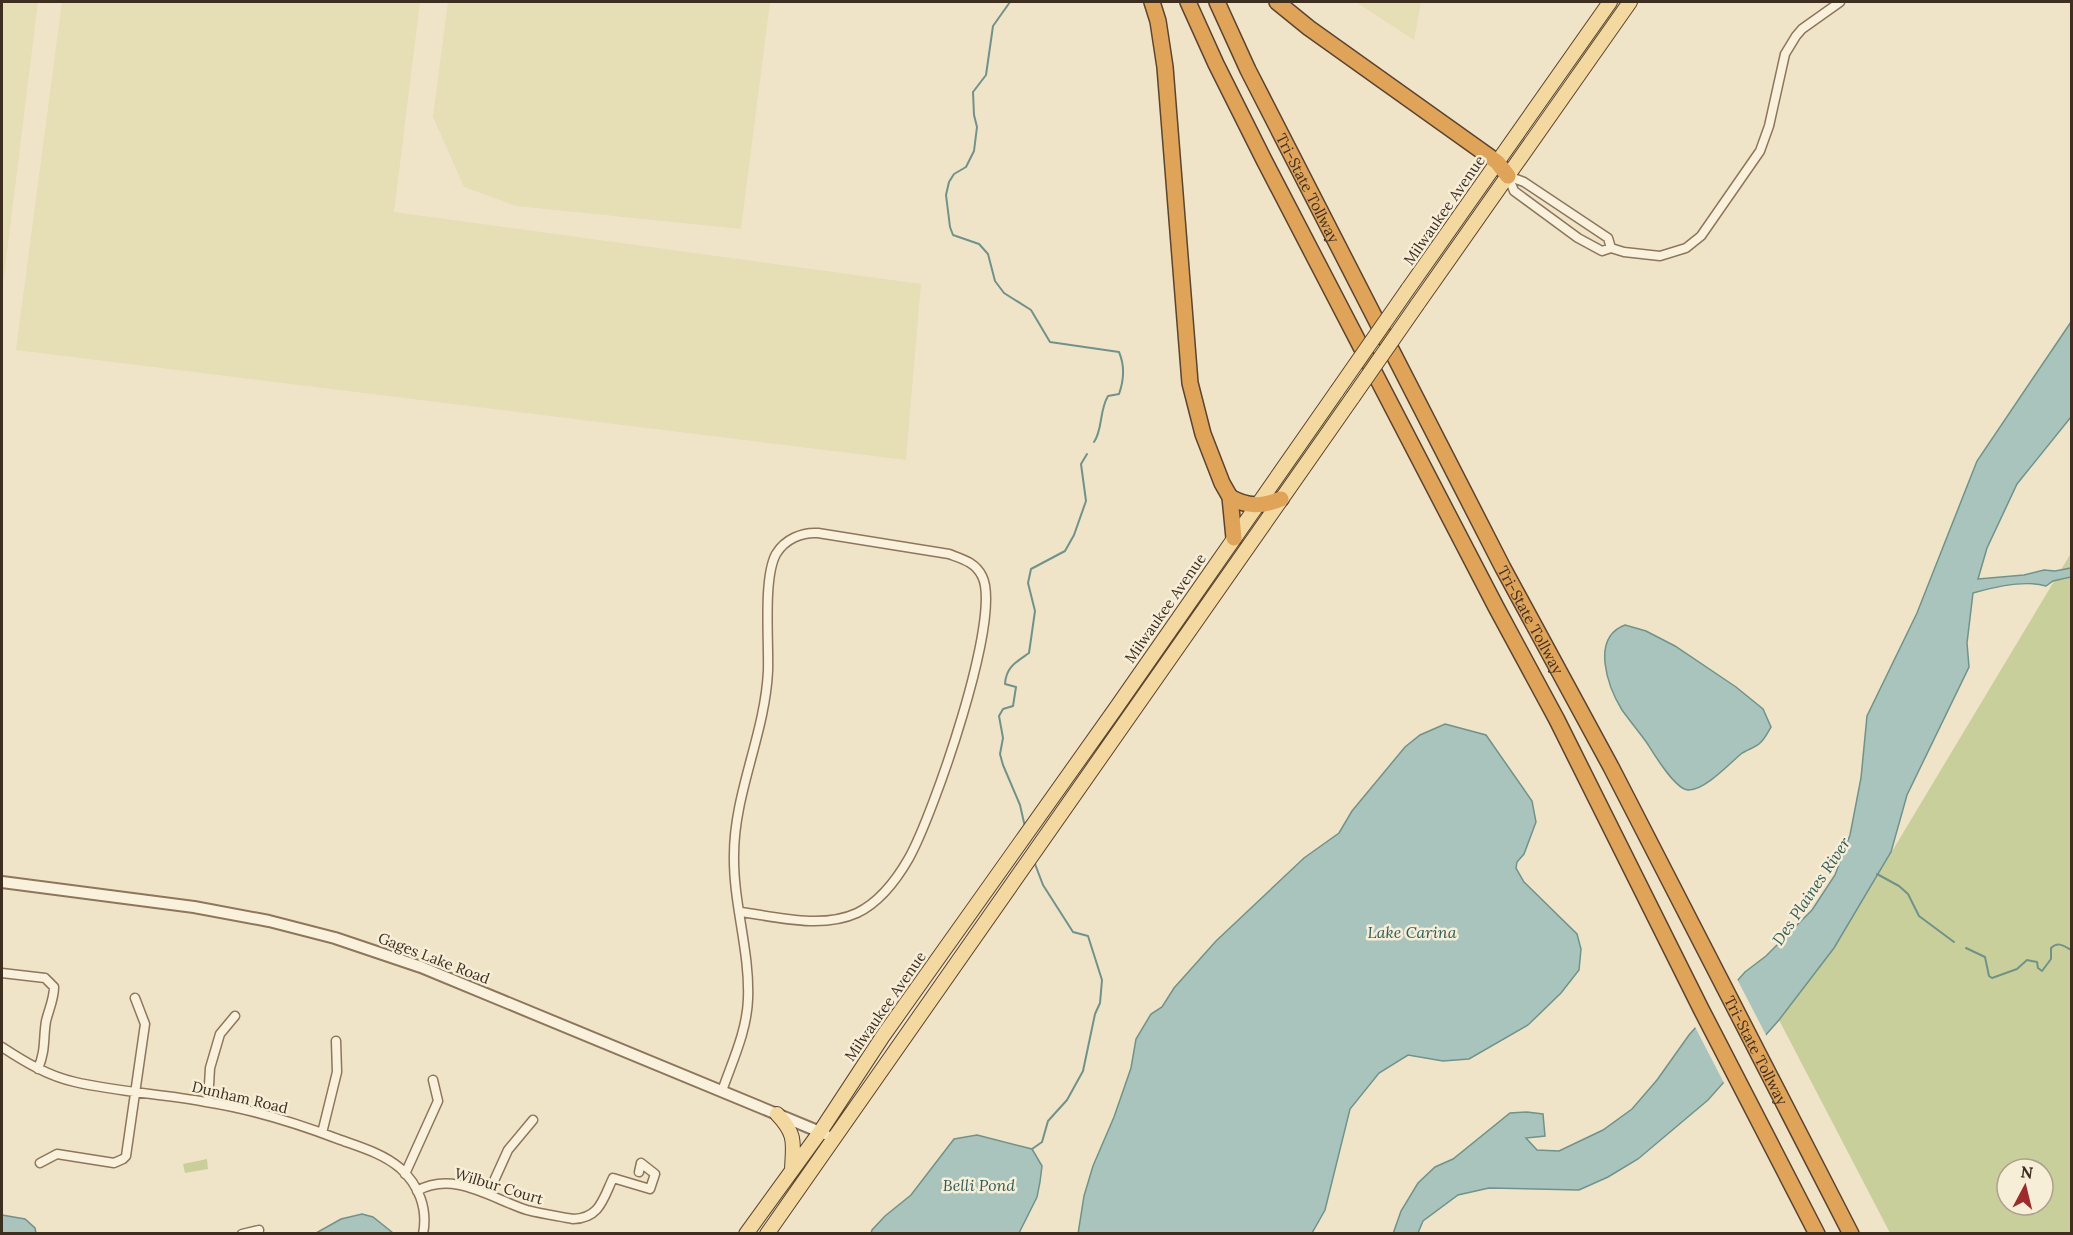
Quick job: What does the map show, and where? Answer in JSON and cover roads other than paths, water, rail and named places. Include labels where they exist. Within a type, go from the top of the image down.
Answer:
[{"type":"highway","points":[[1152,2],[1158,21],[1165,66],[1190,383],[1206,442],[1230,497],[1234,538]]},
{"type":"highway","name":"Tri-State Tollway","points":[[1188,2],[1264,160],[1557,720],[1701,1009],[1817,1233]]},
{"type":"highway","name":"Tri-State Tollway","points":[[1216,2],[1248,70],[1497,558],[1611,766],[1851,1233]]},
{"type":"highway","points":[[1277,2],[1309,28],[1497,162],[1508,176]]},
{"type":"highway","points":[[1230,497],[1246,505],[1256,506],[1281,499]]},
{"type":"main road","name":"Milwaukee Avenue","points":[[746,1233],[820,1132],[883,1036],[1610,2]]},
{"type":"main road","points":[[767,1233],[1630,2]]},
{"type":"main road","points":[[777,1114],[794,1139],[791,1171]]},
{"type":"street","points":[[1508,176],[1514,191],[1578,238],[1602,251],[1611,248],[1624,252],[1660,256],[1686,248],[1701,236],[1760,152],[1769,126],[1785,54],[1796,36],[1802,28],[1840,2]]},
{"type":"street","points":[[1508,176],[1524,182],[1608,238],[1611,248]]},
{"type":"street","points":[[722,1091],[739,1042],[748,1000],[746,948],[735,875],[736,834],[739,811],[763,715],[768,673],[769,574],[777,552],[785,543],[807,532],[818,532],[949,554],[967,560],[976,567],[985,587],[986,606],[978,659],[970,693],[910,857],[885,892],[864,909],[842,919],[798,920],[741,912]]},
{"type":"street","name":"Gages Lake Road","points":[[2,882],[194,907],[269,921],[335,938],[421,967],[834,1137]]},
{"type":"street","points":[[2,973],[45,978],[54,987],[53,1000],[46,1019],[44,1053],[38,1069]]},
{"type":"street","points":[[40,1163],[57,1154],[114,1163],[123,1159],[128,1151],[145,1024],[135,999]]},
{"type":"street","points":[[208,1102],[210,1068],[220,1034],[235,1016]]},
{"type":"street","points":[[322,1133],[337,1072],[336,1041]]},
{"type":"street","name":"Dunham Road","points":[[2,1047],[38,1069],[75,1082],[208,1102],[272,1117],[378,1154],[405,1174],[424,1202],[423,1233]]},
{"type":"street","points":[[405,1174],[438,1101],[434,1080]]},
{"type":"street","points":[[488,1194],[508,1150],[533,1120]]},
{"type":"street","name":"Wilbur Court","points":[[417,1191],[432,1184],[449,1183],[488,1194],[526,1210],[573,1219],[593,1214],[601,1204],[613,1178],[650,1189],[655,1174],[641,1163],[639,1172]]},
{"type":"street","points":[[242,1233],[259,1230]]},
{"type":"water","points":[[2071,322],[2071,417],[2017,484],[1987,548],[1978,579],[2071,568],[2071,577],[2053,581],[2046,586],[2020,584],[1973,593],[1967,643],[1969,667],[1907,795],[1891,852],[1834,948],[1779,1020],[1708,1100],[1638,1159],[1608,1177],[1579,1190],[1489,1188],[1458,1195],[1423,1221],[1418,1233],[1393,1234],[1401,1211],[1418,1183],[1435,1167],[1453,1159],[1510,1113],[1543,1114],[1545,1136],[1526,1138],[1537,1150],[1559,1151],[1603,1130],[1632,1109],[1657,1080],[1689,1035],[1745,972],[1766,956],[1812,910],[1835,875],[1850,835],[1861,778],[1867,716],[1917,613],[1977,461]]},
{"type":"water","points":[[1625,625],[1646,631],[1675,646],[1736,687],[1763,709],[1771,727],[1757,746],[1741,754],[1702,786],[1689,790],[1678,785],[1622,710],[1612,689],[1605,664],[1605,652],[1614,631]]},
{"type":"water","name":"Lake Carina","points":[[1445,724],[1486,735],[1532,801],[1536,822],[1516,868],[1524,882],[1577,934],[1581,949],[1579,970],[1561,993],[1528,1025],[1469,1059],[1443,1061],[1408,1055],[1379,1073],[1350,1109],[1325,1210],[1312,1233],[1078,1234],[1084,1196],[1093,1166],[1114,1117],[1131,1068],[1136,1039],[1151,1014],[1162,1007],[1174,988],[1216,941],[1304,858],[1339,833],[1352,811],[1405,747],[1420,735]]},
{"type":"water","name":"Belli Pond","points":[[977,1135],[1032,1149],[1042,1166],[1037,1197],[1019,1233],[871,1233],[885,1216],[911,1195],[954,1139]]},
{"type":"water","points":[[362,1214],[373,1217],[393,1233],[316,1233],[341,1219]]},
{"type":"water","points":[[2,1215],[25,1219],[35,1228],[36,1233],[2,1233]]},
{"type":"waterway","points":[[1010,2],[993,26],[986,75],[973,92],[977,127],[974,151],[966,167],[954,174],[949,182],[946,195],[950,227],[953,235],[979,244],[988,254],[995,281],[1004,293],[1031,310],[1050,342],[1119,352],[1123,368],[1121,389],[1119,394],[1108,396],[1094,442]]},
{"type":"waterway","points":[[1025,827],[1020,805],[1000,754],[1003,738],[999,716],[1003,709],[1013,706],[1016,687],[1005,684],[1007,673],[1012,666],[1029,653],[1035,611],[1028,583],[1031,569],[1065,551],[1074,535],[1086,501],[1081,464],[1087,454]]},
{"type":"waterway","points":[[1032,1149],[1042,1142],[1048,1121],[1067,1100],[1083,1071],[1095,1014],[1100,1003],[1102,980],[1088,936],[1073,932],[1043,885],[1035,864]]},
{"type":"waterway","points":[[1877,874],[1899,886],[1908,894],[1919,916],[1954,942]]},
{"type":"waterway","points":[[1966,948],[1985,957],[1989,976],[1992,978],[2017,969],[2027,960],[2037,962],[2038,968],[2042,971],[2051,959],[2051,948],[2056,945],[2071,950],[2072,955]]},
{"type":"water label","name":"Des Plaines River","points":[[1811,891]]}]
